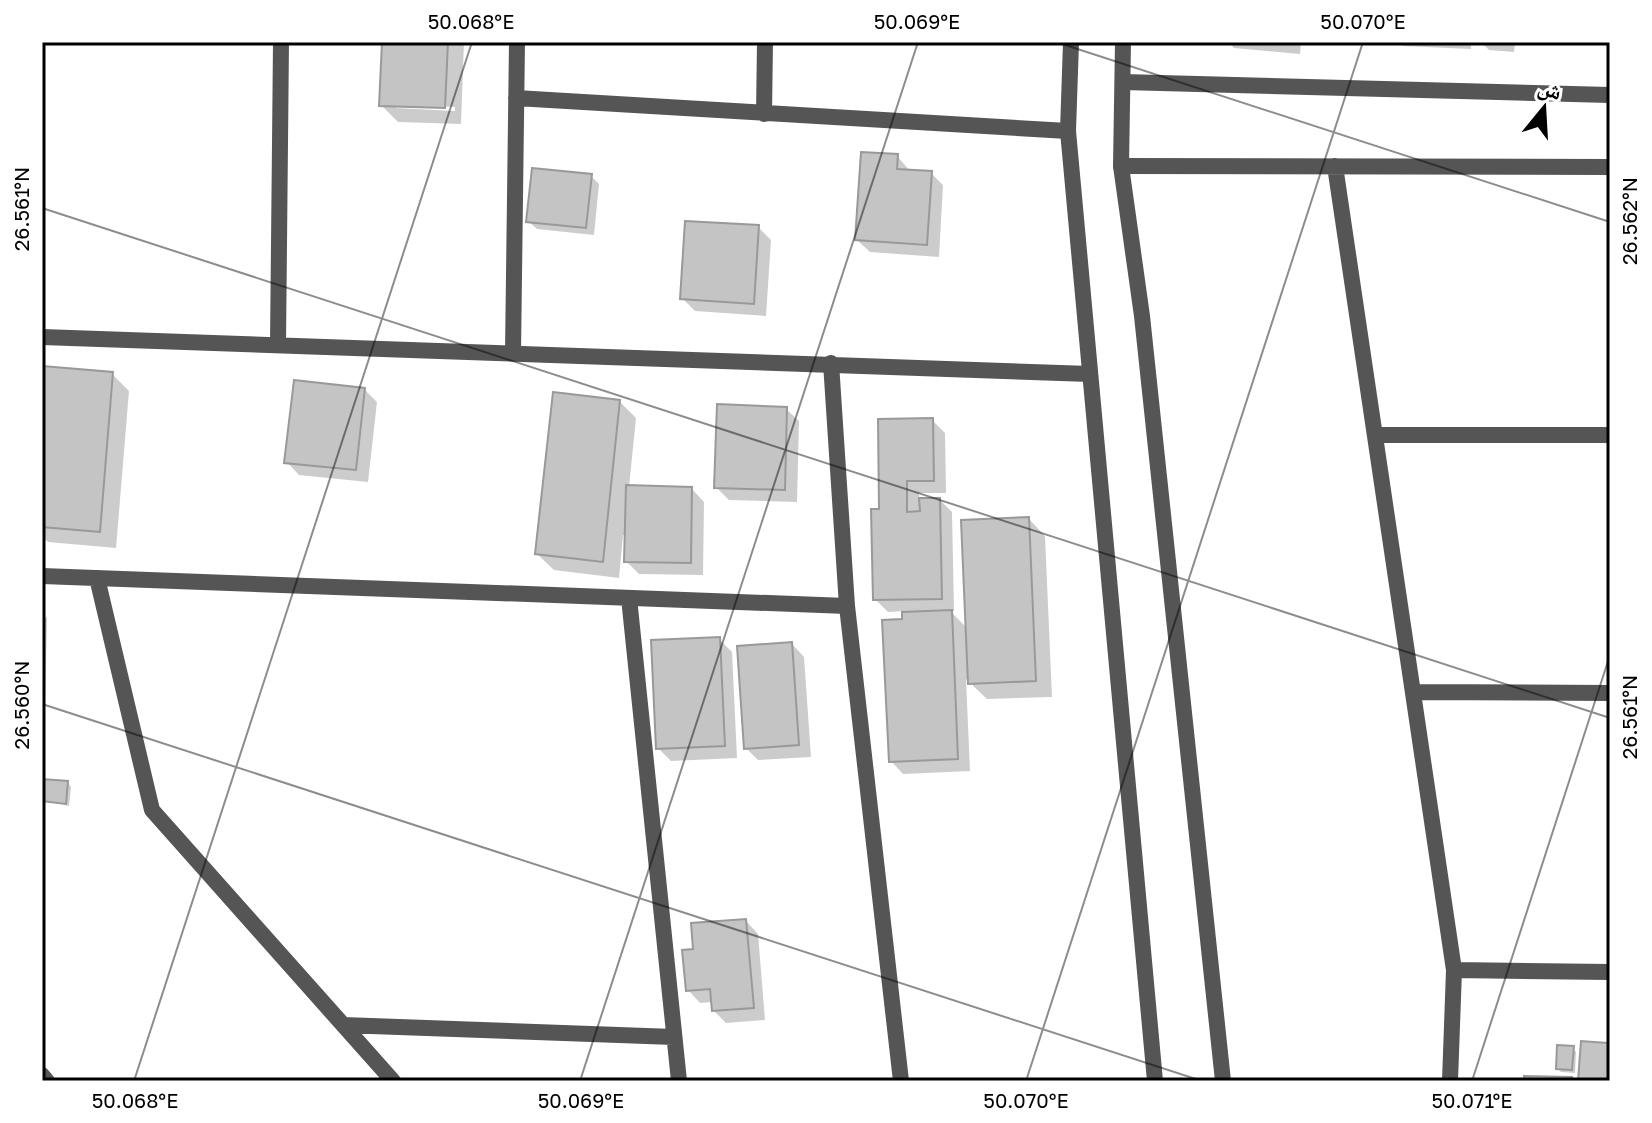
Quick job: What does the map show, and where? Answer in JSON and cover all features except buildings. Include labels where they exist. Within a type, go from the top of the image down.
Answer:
[{"type":"street","points":[[278,345],[281,42]]},
{"type":"street","points":[[513,353],[517,42]]},
{"type":"street","points":[[764,114],[765,42]]},
{"type":"street","points":[[1071,42],[1068,131],[1155,1081]]},
{"type":"street","points":[[1123,42],[1121,166],[1144,332],[1223,1081]]},
{"type":"street","points":[[1123,82],[1610,95]]},
{"type":"street","points":[[516,98],[1068,131]]},
{"type":"street","points":[[1121,166],[1610,167]]},
{"type":"street","points":[[1335,166],[1454,970],[1450,1081]]},
{"type":"street","points":[[42,337],[1090,374]]},
{"type":"street","points":[[831,363],[847,606],[901,1081]]},
{"type":"street","points":[[1375,435],[1610,435]]},
{"type":"street","points":[[42,576],[847,606]]},
{"type":"street","points":[[97,578],[152,810],[393,1081]]},
{"type":"street","points":[[629,598],[679,1081]]},
{"type":"street","points":[[1413,692],[1610,693]]},
{"type":"street","points":[[1454,970],[1610,972]]},
{"type":"street","points":[[343,1025],[674,1037]]},
{"type":"street","points":[[42,1075],[47,1081]]}]
